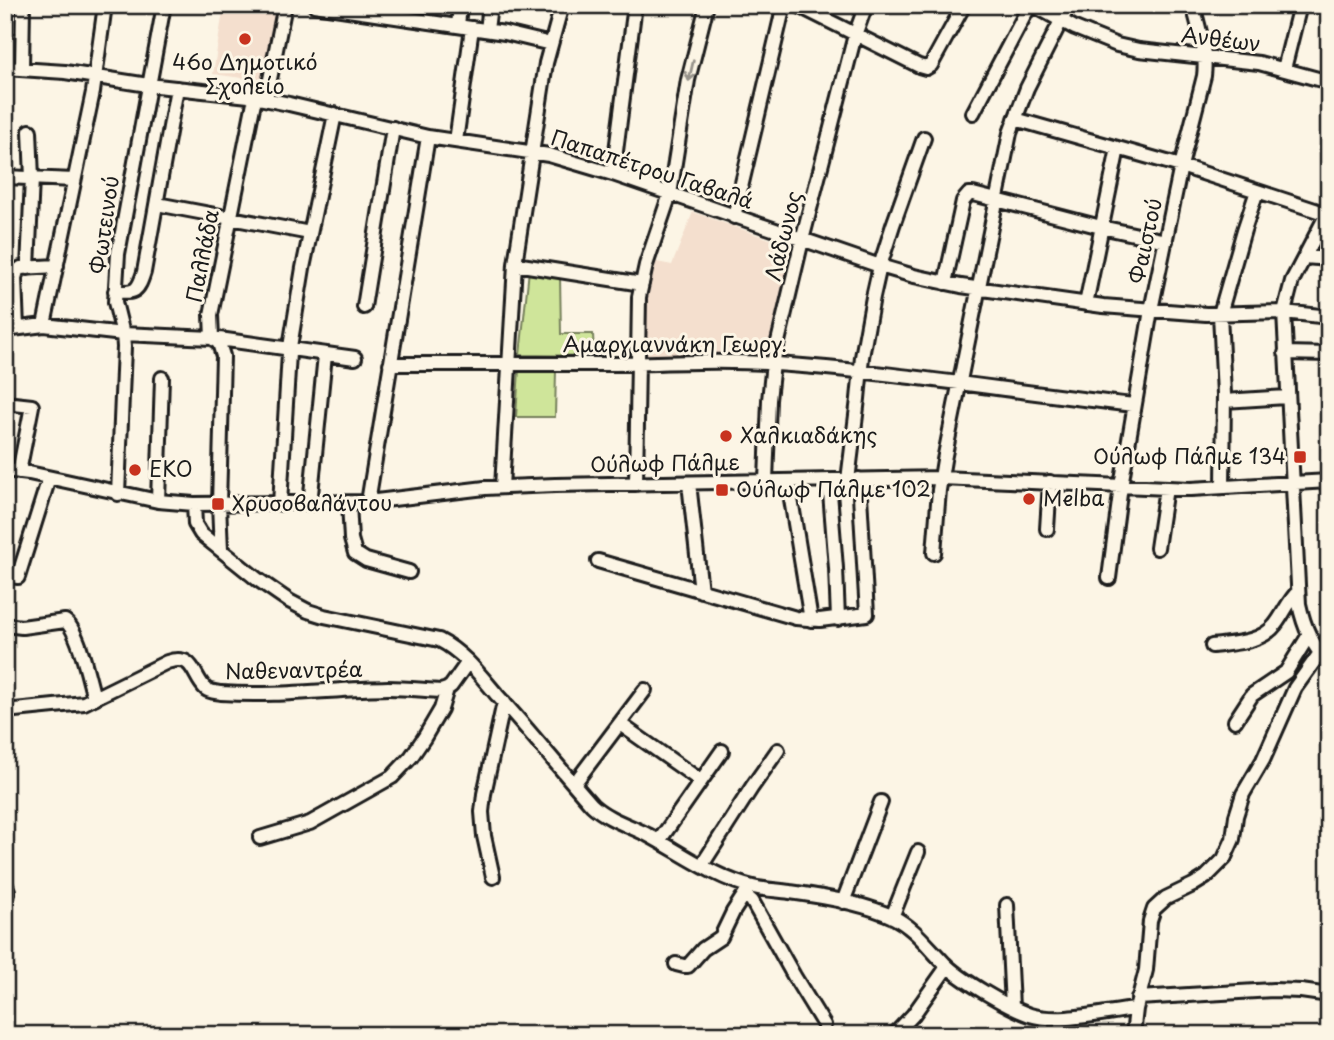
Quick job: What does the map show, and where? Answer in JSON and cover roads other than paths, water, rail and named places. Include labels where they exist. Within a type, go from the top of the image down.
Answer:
[{"type":"street","points":[[22,69],[23,5]]},
{"type":"street","points":[[44,325],[95,77],[104,5]]},
{"type":"street","name":"Φωτεινού","points":[[118,494],[124,359],[123,334],[115,291],[120,235],[163,5]]},
{"type":"street","name":"Παλλάδα","points":[[221,550],[219,504],[223,356],[219,343],[212,338],[211,315],[230,218],[285,5]]},
{"type":"street","points":[[314,5],[487,30],[551,44]]},
{"type":"street","points":[[456,141],[465,27],[460,5]]},
{"type":"street","points":[[487,30],[490,5]]},
{"type":"street","points":[[502,486],[516,264],[545,72],[562,5]]},
{"type":"street","points":[[613,174],[635,5]]},
{"type":"street","points":[[636,484],[638,313],[642,284],[670,194],[688,80],[707,5]]},
{"type":"street","points":[[734,217],[784,5]]},
{"type":"street","points":[[797,5],[926,68],[931,65],[964,5]]},
{"type":"street","name":"Λάδωνος","points":[[766,481],[768,400],[773,363],[855,35],[866,5]]},
{"type":"street","points":[[973,113],[1032,5]]},
{"type":"street","name":"Ανθέων","points":[[1032,5],[1061,21],[1117,45],[1139,50],[1259,63],[1329,82]]},
{"type":"street","points":[[934,553],[941,478],[1007,149],[1031,78],[1069,5]]},
{"type":"street","name":"Φαιστού","points":[[1109,578],[1121,486],[1151,310],[1181,166],[1203,83],[1205,57],[1193,5]]},
{"type":"street","points":[[1284,69],[1300,5]]},
{"type":"street","name":"Παπαπέτρου Γαβαλά","points":[[5,68],[65,72],[260,98],[428,137],[534,152],[569,160],[880,266],[945,283],[1086,304],[1151,310],[1220,314],[1284,312],[1329,317]]},
{"type":"street","points":[[115,291],[134,291],[140,285],[144,272],[177,88]]},
{"type":"street","points":[[279,504],[289,350],[335,114]]},
{"type":"street","points":[[1015,119],[1181,166],[1328,212],[1289,288],[1284,312],[1298,592],[1303,621],[1324,658],[1295,688],[1263,760],[1243,794],[1233,839],[1224,859],[1211,873],[1166,898],[1154,909],[1150,921],[1146,970],[1137,1004],[1133,1035]]},
{"type":"street","points":[[364,307],[393,128]]},
{"type":"street","points":[[28,268],[32,178],[30,131]]},
{"type":"street","points":[[368,502],[428,137]]},
{"type":"street","points":[[598,561],[788,616],[811,620],[867,614],[854,480],[861,371],[867,325],[880,266],[925,138]]},
{"type":"street","points":[[1086,304],[1118,148]]},
{"type":"street","points":[[5,177],[74,180]]},
{"type":"street","points":[[1223,487],[1224,401],[1220,314],[1257,191]]},
{"type":"street","points":[[945,283],[965,197],[969,194],[1166,242]]},
{"type":"street","points":[[157,204],[310,233]]},
{"type":"street","points":[[1305,257],[1329,259]]},
{"type":"street","points":[[516,264],[642,284]]},
{"type":"street","points":[[57,266],[18,269],[15,275],[11,329],[44,325],[123,334],[212,338],[355,358]]},
{"type":"street","points":[[1285,353],[1329,354]]},
{"type":"street","points":[[310,504],[325,355]]},
{"type":"street","name":"Αμαργιαννάκη Γεωργ.","points":[[390,363],[773,363],[959,382],[1134,405]]},
{"type":"street","points":[[158,501],[162,378]]},
{"type":"street","points":[[1224,401],[1287,397]]},
{"type":"street","points":[[5,403],[32,406],[19,472]]},
{"type":"street","name":"Ούλωφ Πάλμε","points":[[5,470],[118,494],[194,504],[368,502],[502,486],[941,478],[1166,488],[1329,481]]},
{"type":"street","points":[[11,576],[50,478]]},
{"type":"street","points":[[829,480],[838,619]]},
{"type":"street","points":[[788,481],[811,620]]},
{"type":"street","points":[[1047,529],[1050,482]]},
{"type":"street","points":[[689,483],[701,591]]},
{"type":"street","points":[[1157,548],[1166,488]]},
{"type":"street","points":[[349,503],[351,539],[355,553],[366,560],[409,572]]},
{"type":"street","points":[[194,504],[194,519],[198,531],[289,601],[324,616],[439,640],[454,649],[504,702],[592,805],[602,812],[747,891],[804,894],[872,909],[892,917],[918,934],[947,967],[1012,1007],[1035,1016],[1051,1018],[1137,1004],[1273,990],[1329,995]]},
{"type":"street","points":[[1212,646],[1265,635],[1298,592]]},
{"type":"street","points":[[5,625],[22,627],[65,621],[69,623],[94,698]]},
{"type":"street","points":[[1234,721],[1252,695],[1286,672],[1309,635]]},
{"type":"street","name":"Ναθεναντρέα","points":[[5,711],[78,704],[176,660],[192,666],[207,689],[219,693],[290,694],[359,689],[447,689]]},
{"type":"street","points":[[260,838],[310,823],[392,777],[411,757],[441,709],[447,689],[456,681],[468,662]]},
{"type":"street","points":[[574,784],[645,690]]},
{"type":"street","points":[[493,877],[482,818],[484,794],[504,702]]},
{"type":"street","points":[[620,724],[701,780]]},
{"type":"street","points":[[702,865],[778,750]]},
{"type":"street","points":[[659,841],[722,751]]},
{"type":"street","points":[[843,902],[881,802]]},
{"type":"street","points":[[892,917],[918,852]]},
{"type":"street","points":[[5,883],[8,892],[5,897]]},
{"type":"street","points":[[676,964],[688,965],[703,949],[721,937],[747,891]]},
{"type":"street","points":[[747,891],[824,1025]]},
{"type":"street","points":[[1007,905],[1012,1007]]},
{"type":"street","points":[[894,1035],[913,1015],[947,967]]},
{"type":"place","name":"46ο Δημοτικό Σχολείο","points":[[245,39]]},
{"type":"place","name":"Χαλκιαδάκης","points":[[726,436]]},
{"type":"place","name":"Ούλωφ Πάλμε 134","points":[[1300,457]]},
{"type":"place","name":"EKO","points":[[135,470]]},
{"type":"place","name":"Ούλωφ Πάλμε 102","points":[[722,490]]},
{"type":"place","name":"Melba","points":[[1029,499]]},
{"type":"place","name":"Χρυσοβαλάντου","points":[[218,504]]}]
